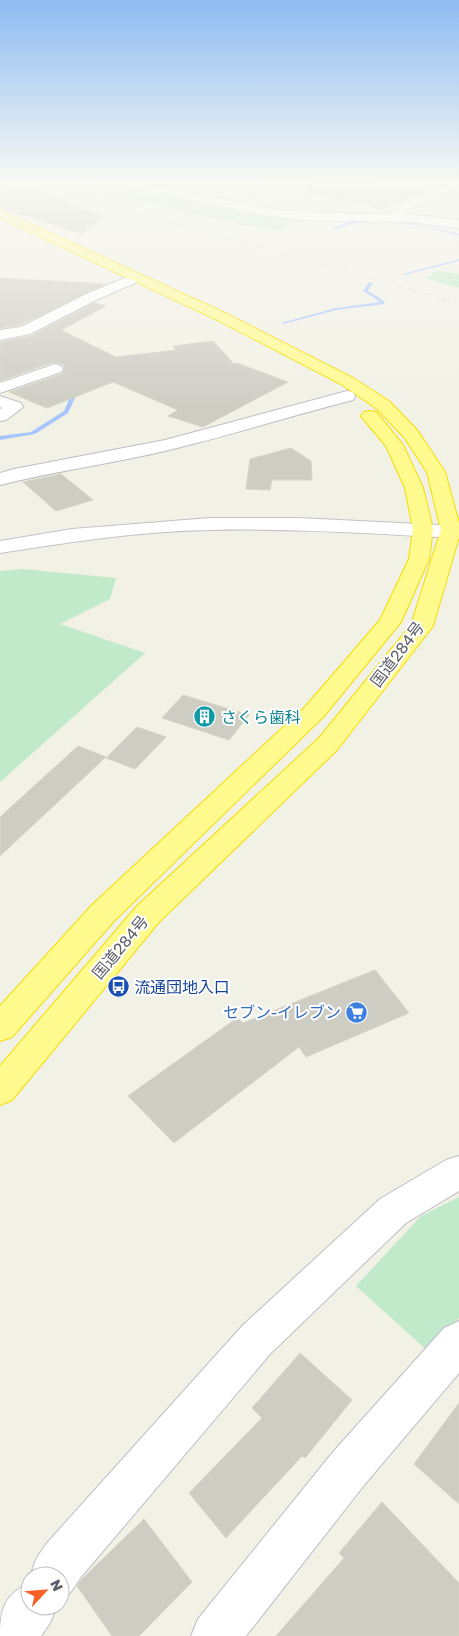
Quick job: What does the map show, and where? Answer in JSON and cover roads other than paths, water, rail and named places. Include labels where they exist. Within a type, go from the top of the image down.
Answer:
[{"type":"highway","name":"国道284号","points":[[0,1090],[148,914],[328,744],[422,626],[456,529],[436,472],[411,434],[383,405],[347,381],[303,358],[80,258]]},
{"type":"highway","name":"国道284号","points":[[0,1028],[103,913],[315,712],[390,622],[419,558],[424,529],[414,488],[394,445],[366,411],[347,396],[309,372],[88,258]]},
{"type":"street","points":[[0,335],[25,331],[131,280]]},
{"type":"street","points":[[0,388],[55,369]]},
{"type":"street","points":[[0,479],[27,471],[167,445],[248,421],[347,396]]},
{"type":"street","points":[[0,401],[15,407],[0,416]]},
{"type":"street","points":[[0,548],[72,535],[210,524],[299,524],[456,529]]},
{"type":"street","points":[[60,1566],[257,1339],[393,1211],[459,1172]]},
{"type":"street","points":[[215,1636],[349,1468],[459,1342]]},
{"type":"street","points":[[13,1636],[26,1616]]},
{"type":"waterway","points":[[405,274],[459,260]]},
{"type":"waterway","points":[[283,323],[336,309],[383,303],[365,291],[371,283]]},
{"type":"waterway","points":[[0,438],[33,433],[66,412],[76,389]]},
{"type":"railway","points":[[298,258],[459,303]]},
{"type":"place","name":"さくら歯科","points":[[205,717]]},
{"type":"place","name":"流通団地入口","points":[[118,987]]},
{"type":"place","name":"セブン-イレブン","points":[[357,1012]]}]
